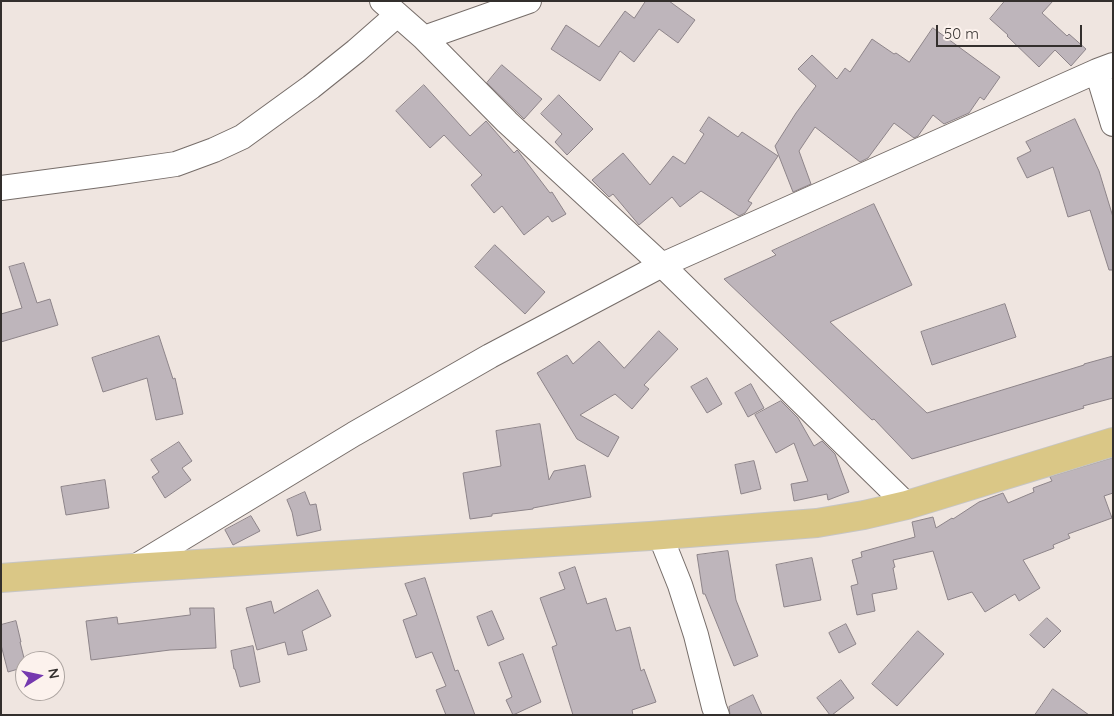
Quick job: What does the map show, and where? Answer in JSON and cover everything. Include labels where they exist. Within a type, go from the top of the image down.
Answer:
[{"type":"main road","points":[[1,578],[816,523],[907,505],[1113,442]]},
{"type":"street","points":[[424,38],[529,1]]},
{"type":"street","points":[[1,188],[176,164],[214,150],[242,137],[312,87],[356,51],[389,8],[424,38],[507,122],[662,265],[907,505]]},
{"type":"street","points":[[133,568],[354,434],[490,356],[662,265],[1105,68],[1113,124]]},
{"type":"street","points":[[660,535],[680,584],[717,715]]},
{"type":"building","points":[[646,1],[669,1],[695,20],[678,43],[659,29],[634,62],[620,51],[600,81],[551,49],[566,25],[599,47],[625,11],[634,18]]},
{"type":"building","points":[[1005,1],[1053,1],[1042,13],[1067,36],[1069,34],[1086,49],[1071,66],[1055,50],[1039,67],[990,19]]},
{"type":"building","points":[[933,28],[1000,77],[984,100],[980,97],[969,113],[944,124],[933,115],[918,136],[914,138],[894,123],[868,158],[860,162],[815,127],[799,151],[811,184],[793,192],[775,146],[816,86],[798,69],[812,55],[837,79],[845,68],[850,72],[872,39],[909,62]]},
{"type":"building","points":[[502,65],[542,99],[524,119],[487,83]]},
{"type":"building","points":[[424,85],[470,136],[486,121],[514,153],[518,151],[550,193],[552,192],[566,214],[552,222],[548,216],[524,235],[502,206],[494,213],[471,185],[482,175],[444,135],[430,148],[396,111]]},
{"type":"building","points":[[559,95],[593,129],[567,155],[555,142],[562,134],[541,114]]},
{"type":"building","points":[[709,117],[738,137],[742,132],[778,156],[748,201],[752,203],[745,213],[739,216],[701,191],[680,207],[672,197],[639,225],[613,194],[609,197],[592,180],[623,153],[650,185],[673,156],[685,164],[704,134],[700,131]]},
{"type":"building","points":[[1075,119],[1099,171],[1113,217],[1113,270],[1109,270],[1090,210],[1068,217],[1053,167],[1027,178],[1017,158],[1031,151],[1026,142]]},
{"type":"building","points":[[874,204],[912,285],[830,322],[927,413],[1113,356],[1113,398],[912,459],[874,419],[872,420],[724,279],[776,255],[772,251]]},
{"type":"building","points":[[495,245],[545,292],[525,314],[475,267]]},
{"type":"building","points":[[24,263],[37,303],[50,299],[58,325],[1,342],[1,314],[22,308],[9,267]]},
{"type":"building","points":[[1005,304],[1016,337],[932,365],[921,332]]},
{"type":"building","points":[[659,331],[678,349],[644,385],[649,389],[632,409],[615,394],[580,415],[619,437],[608,457],[577,439],[537,373],[567,355],[573,364],[599,341],[624,368]]},
{"type":"building","points":[[159,336],[173,379],[175,378],[183,414],[156,420],[147,378],[103,392],[92,358]]},
{"type":"building","points":[[707,378],[722,404],[707,413],[691,387]]},
{"type":"building","points":[[751,384],[764,408],[748,417],[735,393]]},
{"type":"building","points":[[781,401],[798,418],[814,446],[822,441],[835,454],[849,492],[828,500],[827,494],[794,501],[791,484],[808,481],[794,443],[776,453],[755,415]]},
{"type":"building","points":[[540,424],[549,480],[554,471],[585,465],[591,497],[470,519],[463,473],[501,466],[496,431]]},
{"type":"building","points":[[179,442],[192,461],[182,468],[191,480],[165,498],[152,477],[159,472],[151,460]]},
{"type":"building","points":[[1113,458],[1113,493],[1104,496],[1112,518],[1068,534],[1070,538],[1053,545],[1054,548],[1023,560],[1040,588],[1019,601],[1015,594],[985,612],[972,592],[948,600],[933,551],[893,560],[897,589],[872,594],[875,611],[857,615],[851,586],[858,584],[852,560],[862,557],[861,552],[915,537],[912,522],[933,517],[936,528],[979,502],[1003,493],[1008,503],[1034,492],[1033,488],[1052,481],[1050,477]]},
{"type":"building","points":[[754,461],[761,489],[741,494],[735,465]]},
{"type":"building","points":[[105,480],[109,508],[66,515],[61,487]]},
{"type":"building","points":[[305,492],[310,505],[316,504],[321,530],[297,536],[292,512],[287,500]]},
{"type":"building","points":[[251,516],[260,531],[233,545],[225,530]]},
{"type":"building","points":[[728,551],[736,600],[758,656],[734,666],[705,594],[703,594],[697,555]]},
{"type":"building","points":[[812,558],[821,600],[784,607],[776,565]]},
{"type":"building","points":[[575,567],[587,604],[606,598],[616,631],[630,627],[641,671],[644,669],[656,702],[632,710],[633,715],[573,715],[552,647],[557,645],[540,598],[565,589],[559,573]]},
{"type":"building","points":[[425,578],[455,671],[458,670],[475,715],[446,715],[436,690],[446,686],[432,652],[416,658],[403,620],[417,615],[405,584]]},
{"type":"building","points":[[318,590],[331,616],[302,631],[307,650],[288,655],[285,642],[257,650],[246,608],[271,601],[274,613]]},
{"type":"building","points":[[190,608],[214,608],[216,648],[170,650],[91,660],[86,621],[117,617],[118,624],[190,615]]},
{"type":"building","points":[[492,611],[504,639],[488,646],[477,617]]},
{"type":"building","points":[[1047,618],[1061,631],[1044,648],[1030,635]]},
{"type":"building","points":[[16,621],[21,642],[22,651],[15,651],[15,670],[8,672],[1,645],[1,625]]},
{"type":"building","points":[[846,624],[856,644],[839,653],[829,633]]},
{"type":"building","points":[[918,631],[944,654],[897,706],[872,684]]},
{"type":"building","points":[[253,646],[260,682],[240,687],[231,651]]},
{"type":"building","points":[[523,654],[541,702],[513,715],[506,700],[512,697],[499,663]]},
{"type":"building","points":[[841,680],[854,698],[830,715],[817,698]]},
{"type":"building","points":[[1053,689],[1089,715],[1035,715]]},
{"type":"building","points":[[753,695],[762,715],[730,715],[729,707]]}]
